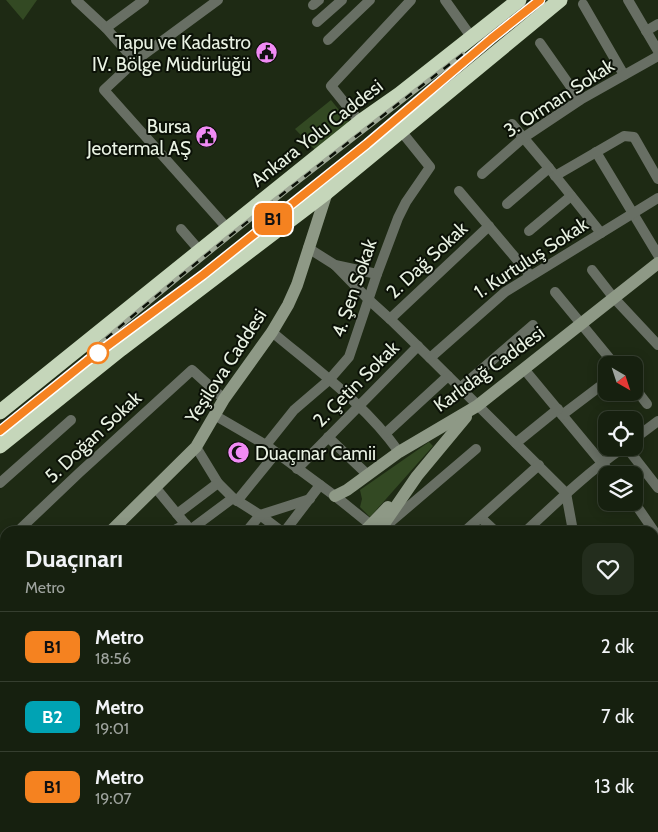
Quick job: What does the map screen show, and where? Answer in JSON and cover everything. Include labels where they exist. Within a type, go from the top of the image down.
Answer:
[{"type":"highway","name":"Ankara Yolu Caddesi","points":[[0,412],[360,122],[400,94],[519,0]]},
{"type":"highway","points":[[0,446],[121,349],[327,192],[560,0]]},
{"type":"main road","name":"Yeşilova Caddesi","points":[[116,526],[196,447],[216,416],[224,399],[272,332],[297,286],[327,192]]},
{"type":"main road","name":"Karlıdağ Caddesi","points":[[335,496],[347,490],[399,452],[477,406],[658,263]]},
{"type":"main road","points":[[377,526],[458,426],[477,406]]},
{"type":"street","points":[[76,0],[106,28],[136,61]]},
{"type":"street","points":[[218,0],[136,61],[104,90],[228,228]]},
{"type":"street","points":[[317,22],[342,0]]},
{"type":"street","points":[[328,40],[370,0]]},
{"type":"street","points":[[360,122],[331,86],[411,0]]},
{"type":"street","points":[[445,0],[472,38]]},
{"type":"street","points":[[628,0],[658,51]]},
{"type":"street","points":[[106,28],[137,2]]},
{"type":"street","points":[[583,4],[624,75]]},
{"type":"street","points":[[646,31],[658,24]]},
{"type":"street","points":[[540,43],[580,100]]},
{"type":"street","name":"3. Orman Sokak","points":[[482,174],[523,138],[580,100],[658,56]]},
{"type":"street","points":[[512,124],[601,233]]},
{"type":"street","name":"4. Şen Sokak","points":[[266,445],[294,410],[329,380],[349,357],[376,274],[406,202],[430,167],[401,130]]},
{"type":"street","points":[[507,204],[552,172],[596,152],[624,136],[634,137],[658,179]]},
{"type":"street","points":[[596,152],[658,255]]},
{"type":"street","points":[[460,191],[530,275]]},
{"type":"street","points":[[529,231],[572,196]]},
{"type":"street","name":"1. Kurtuluş Sokak","points":[[430,358],[505,292],[658,198]]},
{"type":"street","name":"2. Dağ Sokak","points":[[390,319],[489,226]]},
{"type":"street","points":[[181,229],[200,251]]},
{"type":"street","points":[[308,248],[335,265],[566,493],[572,526]]},
{"type":"street","points":[[335,265],[376,274]]},
{"type":"street","points":[[592,270],[613,297],[656,338]]},
{"type":"street","points":[[555,292],[608,356]]},
{"type":"street","points":[[460,388],[533,325]]},
{"type":"street","points":[[272,332],[358,406],[386,433],[399,452]]},
{"type":"street","name":"2. Çetin Sokak","points":[[297,469],[418,346]]},
{"type":"street","points":[[524,369],[605,466]]},
{"type":"street","name":"5. Doğan Sokak","points":[[23,526],[192,370],[224,399]]},
{"type":"street","points":[[386,433],[448,376]]},
{"type":"street","points":[[516,443],[598,387]]},
{"type":"street","points":[[643,399],[647,404]]},
{"type":"street","points":[[216,416],[266,445],[335,496],[369,526]]},
{"type":"street","points":[[1,480],[71,420]]},
{"type":"street","points":[[643,432],[658,421]]},
{"type":"street","points":[[328,437],[368,475]]},
{"type":"street","points":[[196,447],[218,482],[235,500],[274,526]]},
{"type":"street","points":[[379,526],[476,449]]},
{"type":"street","points":[[192,526],[235,500],[276,453]]},
{"type":"street","points":[[531,526],[566,493],[611,456]]},
{"type":"street","points":[[633,456],[658,488]]},
{"type":"street","points":[[471,526],[539,465]]},
{"type":"street","points":[[649,476],[658,470]]},
{"type":"street","points":[[177,514],[218,482]]},
{"type":"street","points":[[289,526],[320,485]]},
{"type":"street","points":[[155,487],[187,526]]},
{"type":"street","points":[[251,526],[260,515],[310,499]]},
{"type":"street","points":[[640,511],[650,526]]},
{"type":"street","points":[[481,518],[490,526]]},
{"type":"green space","points":[[6,0],[37,0],[23,20]]},
{"type":"green space","points":[[331,100],[351,125],[317,152],[295,129]]},
{"type":"green space","points":[[429,442],[433,446],[370,517],[360,507],[362,499],[360,490]]},
{"type":"railway","points":[[0,431],[87,361],[203,275],[355,153],[539,0]]},
{"type":"railway","points":[[94,349],[230,236],[463,54]]},
{"type":"metro line","name":"B1","points":[[0,431],[87,361],[203,275],[367,144],[540,0]]},
{"type":"place","name":"Tapu ve Kadastro IV. Bölge Müdürlüğü","points":[[267,53]]},
{"type":"place","name":"Bursa Jeotermal AŞ","points":[[207,137]]},
{"type":"place","name":"Duaçınar Camii","points":[[239,453]]}]
